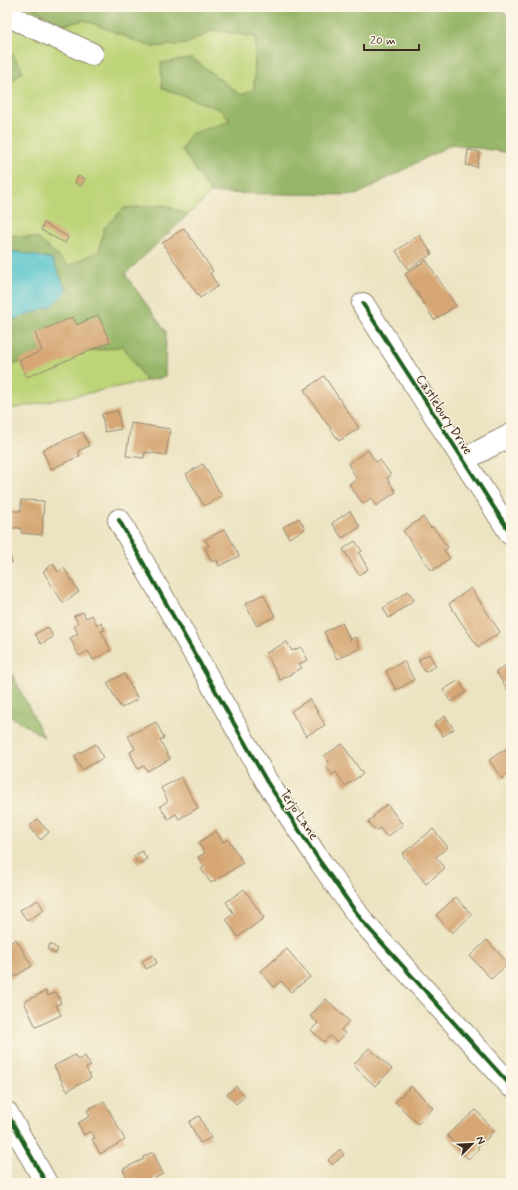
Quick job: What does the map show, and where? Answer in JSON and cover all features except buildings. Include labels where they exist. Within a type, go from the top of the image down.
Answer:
[{"type":"street","points":[[7,15],[92,54]]},
{"type":"street","name":"Castlebury Drive","points":[[363,304],[511,534]]},
{"type":"street","points":[[463,460],[511,436]]},
{"type":"street","name":"Terjo Lane","points":[[119,520],[267,782],[321,863],[364,922],[511,1086]]},
{"type":"street","points":[[7,1113],[46,1183]]},
{"type":"green space","points":[[7,7],[31,7],[62,25],[85,20],[151,47],[186,44],[213,30],[256,37],[254,89],[241,96],[192,58],[162,88],[222,110],[230,122],[190,134],[182,150],[211,193],[188,215],[164,205],[104,228],[99,251],[69,266],[37,238],[7,235]]},
{"type":"green space","points":[[31,7],[497,7],[511,18],[511,153],[452,144],[356,195],[211,193],[182,150],[190,134],[230,121],[221,110],[162,88],[161,63],[192,58],[241,95],[254,89],[256,37],[213,30],[186,44],[151,47],[85,20],[62,25]]},
{"type":"green space","points":[[7,45],[23,71],[7,86]]},
{"type":"green space","points":[[164,205],[188,215],[125,274],[166,332],[165,377],[146,381],[123,346],[11,364],[7,369],[7,235],[37,238],[69,266],[99,251],[104,228],[124,208]]},
{"type":"green space","points":[[123,346],[146,381],[7,410],[7,369],[11,364]]},
{"type":"green space","points":[[7,664],[44,737],[7,714]]},
{"type":"water","points":[[7,250],[52,259],[67,291],[52,306],[7,322]]},
{"type":"cycle path","points":[[363,304],[511,534]]},
{"type":"cycle path","points":[[119,520],[267,782],[321,863],[363,922],[511,1086]]},
{"type":"cycle path","points":[[7,1113],[46,1183]]}]
